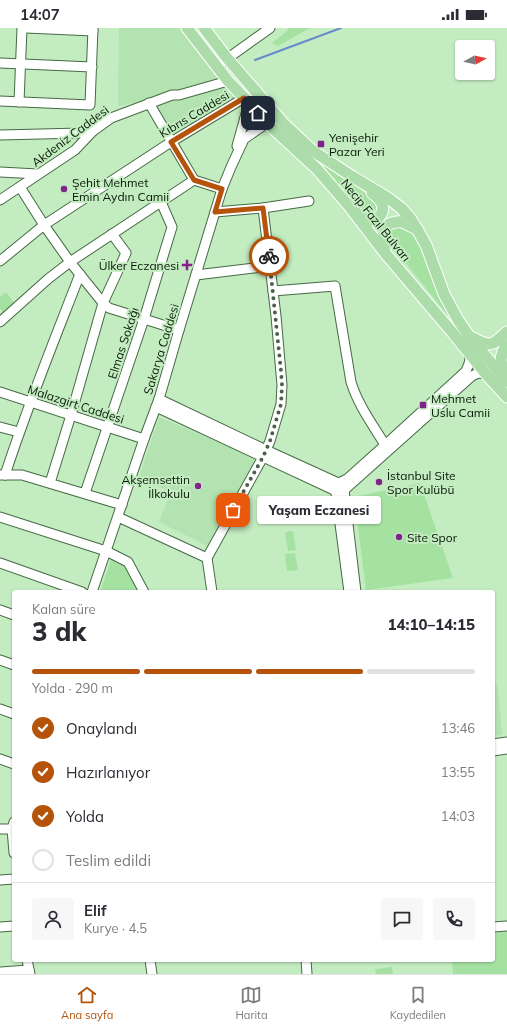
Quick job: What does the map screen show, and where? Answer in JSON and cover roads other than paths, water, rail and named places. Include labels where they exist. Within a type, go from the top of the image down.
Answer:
[{"type":"main road","name":"Necip Fazıl Bulvarı","points":[[187,28],[228,81],[246,101],[267,123],[317,169],[349,206],[385,253],[507,397]]},
{"type":"main road","name":"Necip Fazıl Bulvarı","points":[[204,28],[227,58],[284,124],[313,151],[360,182],[388,198],[401,208],[410,218],[426,246],[444,294],[458,320],[469,336],[507,381]]},
{"type":"main road","points":[[349,206],[366,220],[376,219],[383,211],[381,202],[360,182]]},
{"type":"main road","points":[[385,253],[383,237],[384,231],[388,224],[401,222],[417,229]]},
{"type":"main road","points":[[469,336],[484,344],[487,344],[494,342],[507,332]]},
{"type":"main road","points":[[507,345],[502,355],[501,366],[507,381]]},
{"type":"street","points":[[20,102],[22,28]]},
{"type":"street","points":[[0,101],[90,105],[93,29],[26,28]]},
{"type":"street","points":[[217,66],[270,28]]},
{"type":"street","points":[[0,63],[92,67]]},
{"type":"street","name":"Akdeniz Caddesi","points":[[0,200],[75,150],[93,131],[111,118],[172,95],[179,95],[228,81]]},
{"type":"street","points":[[231,167],[246,101]]},
{"type":"street","name":"Kıbrıs Caddesi","points":[[0,261],[44,226],[171,142],[246,101]]},
{"type":"street","points":[[149,103],[194,180],[222,189]]},
{"type":"street","name":"Sakarya Caddesi","points":[[93,590],[157,403],[222,189],[244,139],[267,123]]},
{"type":"street","points":[[0,135],[81,133],[93,131]]},
{"type":"street","points":[[0,172],[38,174]]},
{"type":"street","points":[[0,322],[48,279],[70,262],[194,180]]},
{"type":"street","points":[[20,187],[44,226],[70,262],[103,303],[109,308],[179,330]]},
{"type":"street","points":[[215,212],[263,208],[309,201]]},
{"type":"street","name":"Elmas Sokağı","points":[[85,493],[144,318],[172,227],[161,202]]},
{"type":"street","points":[[212,590],[207,558],[270,441],[281,404],[281,371],[271,266],[263,208]]},
{"type":"street","points":[[50,483],[103,303],[126,253],[112,234]]},
{"type":"street","points":[[196,275],[271,266]]},
{"type":"street","points":[[80,274],[2,475],[22,475],[122,505]]},
{"type":"street","points":[[273,291],[335,286],[354,390],[385,445]]},
{"type":"street","points":[[349,590],[339,488],[346,479],[466,371],[470,364],[469,353]]},
{"type":"street","points":[[339,488],[472,375],[478,373],[486,374]]},
{"type":"street","name":"Malazgirt Caddesi","points":[[0,392],[144,439]]},
{"type":"street","points":[[157,403],[339,488]]},
{"type":"street","points":[[0,427],[19,432]]},
{"type":"street","points":[[339,488],[356,590]]},
{"type":"street","points":[[0,517],[106,551],[128,562],[143,590]]},
{"type":"street","points":[[118,518],[207,558]]},
{"type":"street","points":[[0,563],[76,590]]},
{"type":"street","points":[[0,610],[12,614]]},
{"type":"street","points":[[0,660],[12,664]]},
{"type":"street","points":[[0,709],[12,713]]},
{"type":"street","points":[[495,744],[507,742]]},
{"type":"street","points":[[495,751],[507,749]]},
{"type":"street","points":[[0,759],[12,763]]},
{"type":"street","points":[[0,829],[12,825]]},
{"type":"street","points":[[0,880],[12,879]]},
{"type":"street","points":[[0,927],[12,926]]},
{"type":"street","points":[[495,928],[507,926]]},
{"type":"street","points":[[0,972],[29,972],[27,962]]},
{"type":"street","points":[[150,962],[152,974]]},
{"type":"street","points":[[306,962],[307,974]]},
{"type":"waterway","points":[[255,60],[341,28]]},
{"type":"place","name":"Yenişehir Pazar Yeri","points":[[321,144]]},
{"type":"place","name":"Şehit Mehmet Emin Aydın Camii","points":[[64,189]]},
{"type":"place","name":"Ülker Eczanesi","points":[[187,265]]},
{"type":"place","name":"Mehmet Uslu Camii","points":[[423,405]]},
{"type":"place","name":"İstanbul Site Spor Kulübü","points":[[379,482]]},
{"type":"place","name":"Akşemsettin İlkokulu","points":[[198,486]]},
{"type":"place","name":"Yaşam Eczanesi","points":[[233,510]]},
{"type":"place","name":"Site Spor","points":[[399,537]]}]
